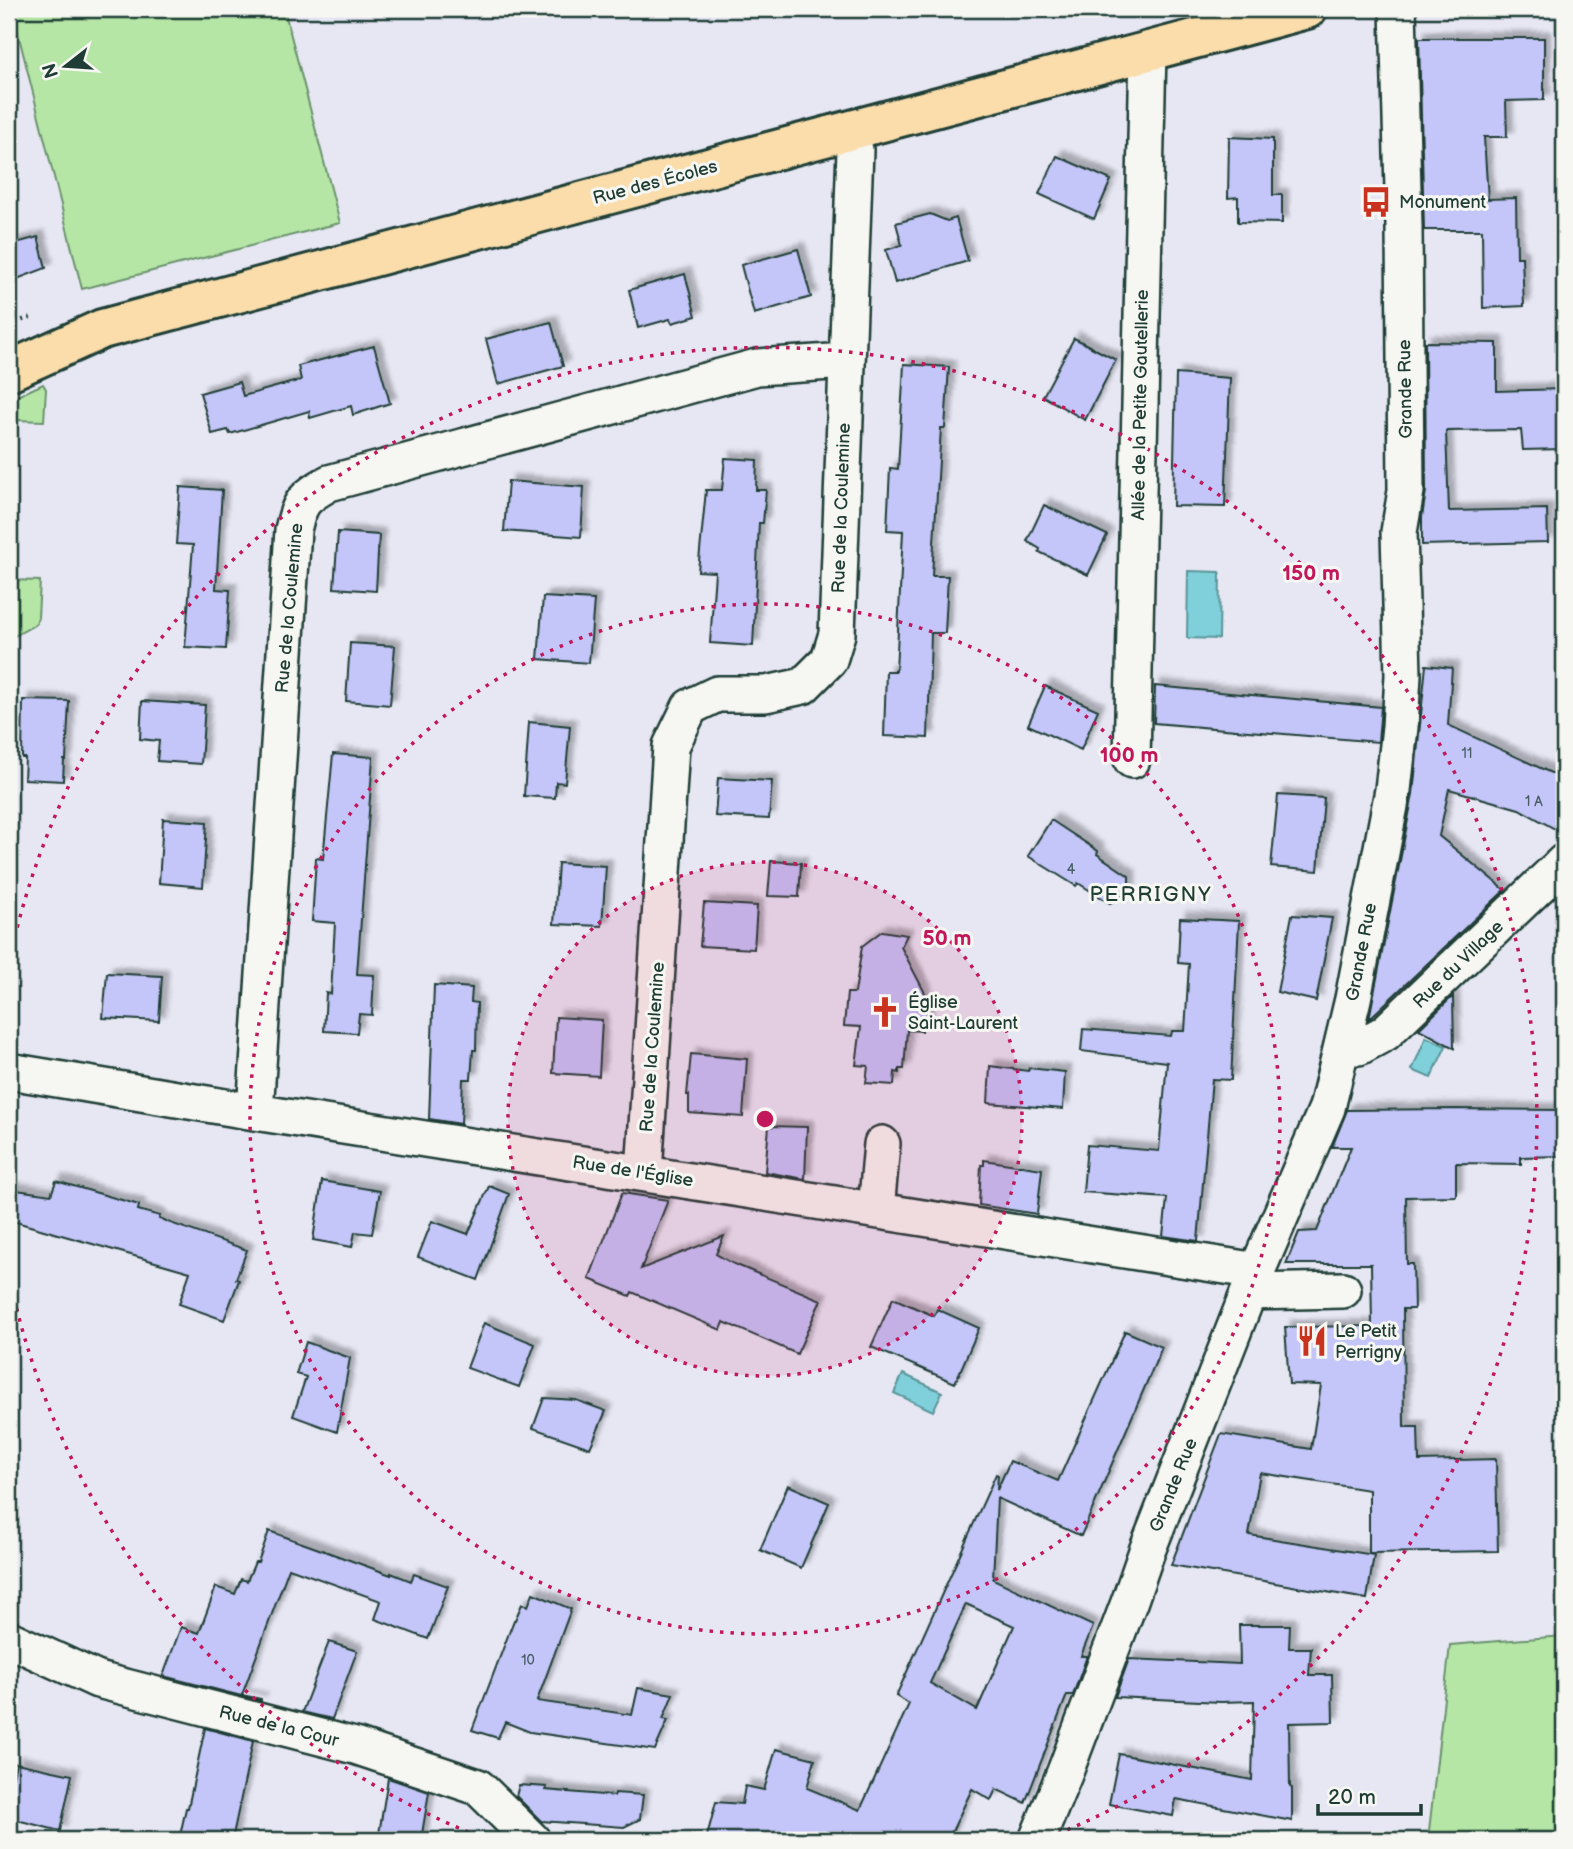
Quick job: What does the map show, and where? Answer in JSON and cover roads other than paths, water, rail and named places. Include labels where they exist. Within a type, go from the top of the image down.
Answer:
[{"type":"main road","name":"Rue des Écoles","points":[[9,371],[102,329],[1307,9]]},
{"type":"street","name":"Grande Rue","points":[[1037,1840],[1253,1282],[1327,1108],[1353,999],[1393,790],[1403,675],[1399,532],[1406,492],[1404,226],[1398,9]]},
{"type":"street","name":"Allée de la Petite Gautellerie","points":[[1132,760],[1148,50]]},
{"type":"street","name":"Rue de la Coulemine","points":[[643,1173],[671,746],[690,707],[717,694],[766,694],[803,686],[829,660],[837,634],[855,150],[850,131]]},
{"type":"street","name":"Rue de la Coulemine","points":[[255,1112],[293,530],[299,507],[311,493],[329,483],[757,367],[846,361]]},
{"type":"street","name":"Rue du Village","points":[[1342,1045],[1359,1047],[1385,1033],[1564,862]]},
{"type":"street","name":"Rue de l'Église","points":[[9,1071],[876,1210],[1253,1282],[1343,1290]]},
{"type":"street","points":[[876,1210],[882,1144]]},
{"type":"street","name":"Rue de la Cour","points":[[9,1639],[98,1680],[355,1746],[478,1787],[532,1840]]},
{"type":"water","points":[[1188,571],[1220,572],[1219,639],[1187,638]]},
{"type":"water","points":[[1426,1037],[1446,1046],[1431,1078],[1412,1070]]},
{"type":"water","points":[[903,1374],[942,1392],[933,1411],[894,1393]]},
{"type":"place","name":"Monument","points":[[1376,202]]},
{"type":"place","name":"Église Saint-Laurent","points":[[885,1012]]},
{"type":"place","name":"Le Petit Perrigny","points":[[1312,1341]]},
{"type":"district","name":"PERRIGNY","points":[[1151,894]]}]
